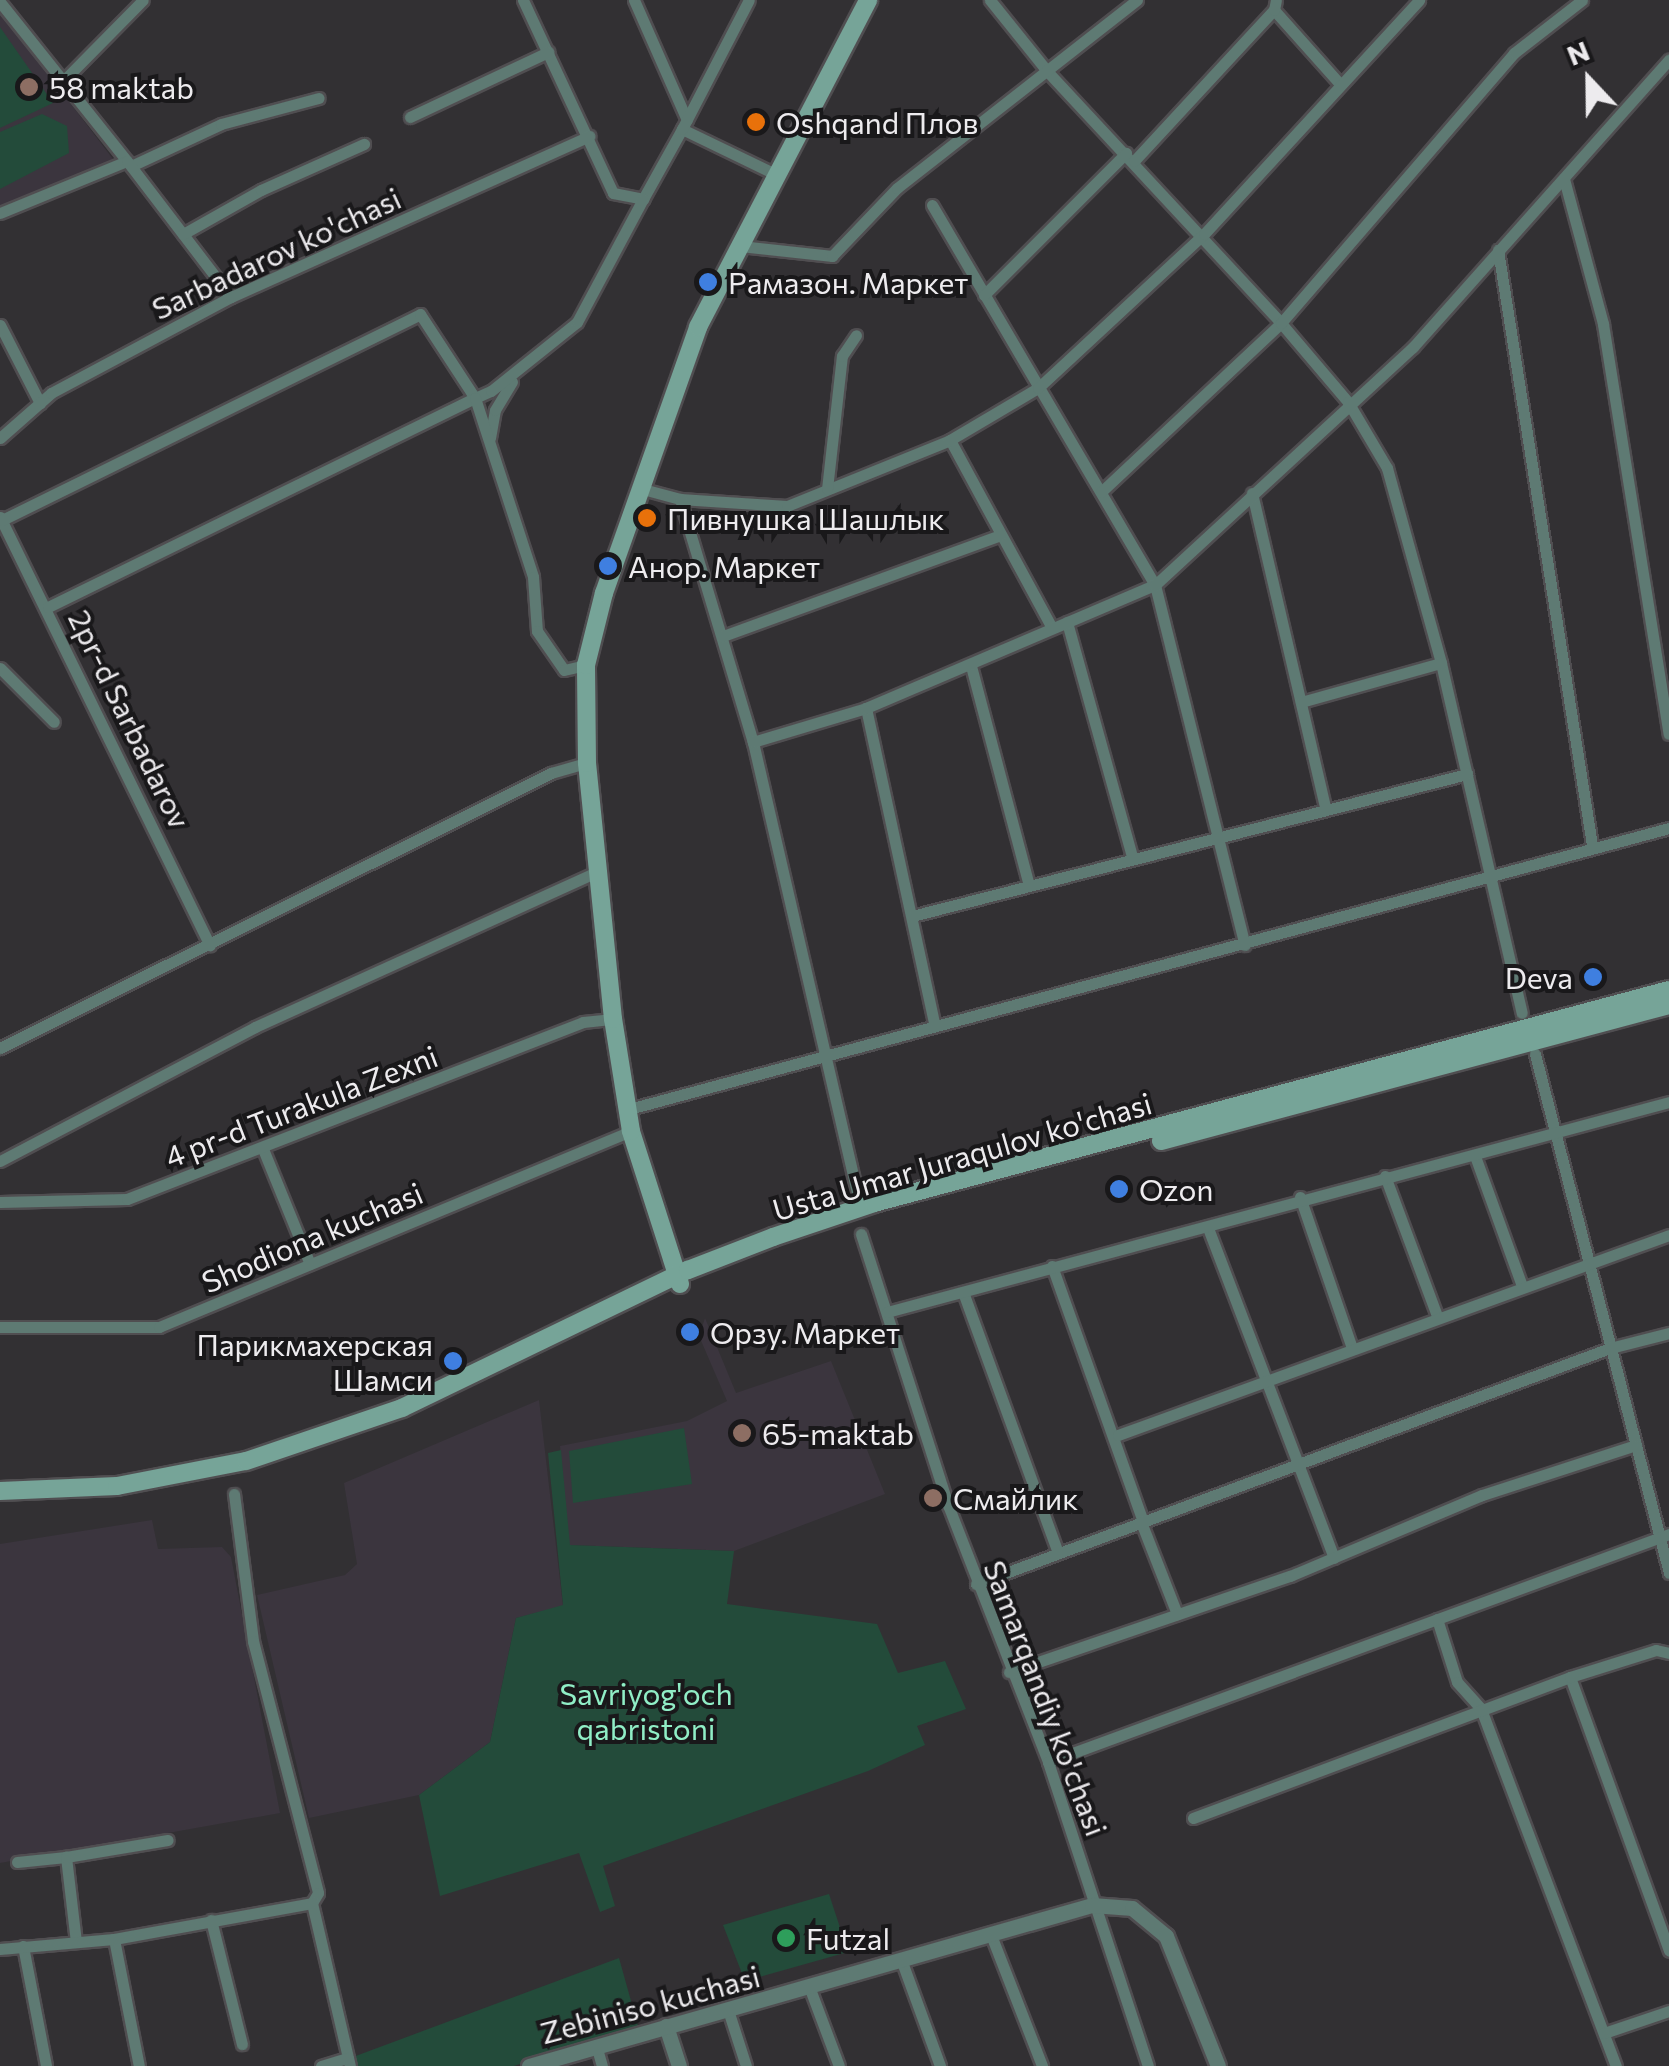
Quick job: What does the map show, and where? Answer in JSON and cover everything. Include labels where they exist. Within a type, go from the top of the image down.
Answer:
[{"type":"main road","points":[[679,1281],[631,1131],[613,1019],[586,764],[586,664],[640,488],[698,328],[868,0]]},
{"type":"main road","name":"Usta Umar Juraqulov ko'chasi","points":[[0,1491],[149,1482],[310,1442],[402,1408],[679,1281],[874,1204],[1669,990]]},
{"type":"main road","name":"Usta Umar Juraqulov ko'chasi","points":[[0,1502],[154,1494],[298,1457],[407,1419],[679,1281],[786,1242],[882,1212],[1669,1006]]},
{"type":"street","points":[[64,80],[143,0]]},
{"type":"street","points":[[523,0],[613,193],[643,199]]},
{"type":"street","points":[[634,0],[684,125],[777,176]]},
{"type":"street","points":[[48,607],[514,378],[577,322],[749,0]]},
{"type":"street","points":[[740,246],[832,256],[897,188],[1137,0]]},
{"type":"street","points":[[1340,84],[1418,0]]},
{"type":"street","points":[[1100,492],[1281,322],[1514,53],[1582,0]]},
{"type":"street","points":[[0,2],[232,297]]},
{"type":"street","points":[[998,3],[1046,72],[1204,234],[1348,402],[1387,468],[1494,875],[1522,1013]]},
{"type":"street","points":[[640,488],[680,499],[787,506],[950,440],[1038,388],[1204,234],[1342,91],[1340,84],[1275,3],[1130,157],[984,295]]},
{"type":"street","points":[[410,117],[548,52]]},
{"type":"street","points":[[753,742],[866,708],[970,666],[1051,626],[1155,585],[1348,402],[1413,347],[1669,60]]},
{"type":"street","points":[[0,214],[222,124],[319,98]]},
{"type":"street","name":"Sarbadarov ko'chasi","points":[[0,438],[40,403],[232,297],[588,136]]},
{"type":"street","points":[[183,234],[261,190],[364,144]]},
{"type":"street","points":[[1564,179],[1604,324],[1669,734]]},
{"type":"street","points":[[932,205],[1155,585],[1245,944]]},
{"type":"street","points":[[1498,250],[1592,845]]},
{"type":"street","points":[[1,519],[420,314],[475,398],[533,577],[536,631],[564,670],[586,664]]},
{"type":"street","points":[[0,324],[40,403]]},
{"type":"street","points":[[828,490],[842,356],[856,335]]},
{"type":"street","points":[[490,439],[495,410],[514,378]]},
{"type":"street","points":[[950,440],[1051,626]]},
{"type":"street","points":[[1252,493],[1324,807]]},
{"type":"street","points":[[680,499],[753,742],[857,1192]]},
{"type":"street","name":"2pr-d Sarbadarov","points":[[1,519],[48,607],[210,945]]},
{"type":"street","points":[[723,636],[1000,535]]},
{"type":"street","points":[[1067,622],[1132,856]]},
{"type":"street","points":[[1301,702],[1441,663]]},
{"type":"street","points":[[970,666],[1028,885]]},
{"type":"street","points":[[0,668],[54,722]]},
{"type":"street","points":[[866,708],[935,1026]]},
{"type":"street","points":[[0,1048],[550,772],[586,764]]},
{"type":"street","points":[[912,916],[1132,856],[1466,774]]},
{"type":"street","points":[[628,1110],[1245,944],[1592,845],[1669,828]]},
{"type":"street","points":[[0,1161],[255,1027],[597,872]]},
{"type":"street","name":"4 pr-d Turakula Zexni","points":[[0,1202],[127,1200],[584,1022],[613,1019]]},
{"type":"street","points":[[1535,1054],[1636,1445],[1664,1535],[1669,1573]]},
{"type":"street","points":[[887,1312],[1208,1228],[1300,1197],[1475,1156],[1669,1102]]},
{"type":"street","name":"Shodiona kuchasi","points":[[0,1327],[160,1327],[631,1131]]},
{"type":"street","points":[[263,1150],[310,1264]]},
{"type":"street","points":[[1475,1156],[1522,1286]]},
{"type":"street","points":[[1384,1176],[1437,1316]]},
{"type":"street","points":[[1300,1197],[1352,1345]]},
{"type":"street","points":[[1208,1228],[1294,1465],[1334,1558]]},
{"type":"street","name":"Samarqandiy ko'chasi","points":[[862,1234],[976,1584],[1048,1762],[1148,2066]]},
{"type":"street","points":[[1118,1435],[1263,1377],[1522,1286],[1590,1258],[1669,1235]]},
{"type":"street","points":[[1052,1266],[1118,1435],[1142,1522],[1177,1614]]},
{"type":"street","points":[[963,1292],[1058,1553]]},
{"type":"street","points":[[976,1584],[1610,1348],[1669,1333]]},
{"type":"street","points":[[1009,1672],[1334,1558],[1482,1495],[1636,1445]]},
{"type":"street","points":[[234,1494],[253,1641],[318,1893],[312,1903],[349,2062],[321,2066]]},
{"type":"street","points":[[1048,1762],[1664,1535]]},
{"type":"street","points":[[1437,1619],[1457,1682],[1481,1709],[1616,2066]]},
{"type":"street","points":[[1193,1818],[1388,1751],[1481,1709],[1570,1678],[1656,1650],[1669,1653]]},
{"type":"street","points":[[1570,1678],[1669,1951]]},
{"type":"street","points":[[17,1862],[168,1840]]},
{"type":"street","points":[[66,1857],[76,1942]]},
{"type":"street","points":[[0,1949],[114,1938],[312,1903]]},
{"type":"street","name":"Zebiniso kuchasi","points":[[530,2066],[810,1989],[1092,1905],[1132,1908],[1166,1936],[1218,2066]]},
{"type":"street","points":[[211,1920],[242,2044]]},
{"type":"street","points":[[991,1935],[1042,2066]]},
{"type":"street","points":[[114,1938],[139,2066]]},
{"type":"street","points":[[23,1946],[46,2066]]},
{"type":"street","points":[[902,1962],[940,2066]]},
{"type":"street","points":[[810,1989],[839,2066]]},
{"type":"street","points":[[728,2010],[746,2066]]},
{"type":"street","points":[[1604,2033],[1669,2011]]},
{"type":"street","points":[[666,2026],[678,2066]]},
{"type":"street","points":[[596,2045],[602,2066]]},
{"type":"shaded area","name":"58 maktab","points":[[0,11],[116,163],[0,213]]},
{"type":"shaded area","name":"65-maktab","points":[[705,1318],[736,1393],[831,1361],[885,1494],[734,1551],[569,1545],[560,1446],[687,1421],[727,1401],[699,1336]]},
{"type":"shaded area","points":[[539,1400],[563,1606],[516,1618],[490,1742],[419,1795],[309,1818],[257,1595],[345,1575],[357,1564],[344,1483]]},
{"type":"shaded area","points":[[152,1520],[158,1549],[222,1547],[231,1557],[280,1813],[0,1863],[0,1544]]},
{"type":"green space","points":[[0,27],[53,103],[0,128]]},
{"type":"green space","points":[[42,114],[67,126],[69,153],[0,189],[0,132]]},
{"type":"green space","points":[[684,1428],[692,1484],[573,1503],[569,1451]]},
{"type":"green space","name":"Savriyog'och qabristoni","points":[[561,1450],[570,1545],[734,1551],[727,1604],[877,1624],[898,1673],[945,1661],[966,1709],[917,1726],[925,1745],[868,1771],[603,1866],[615,1906],[600,1912],[579,1853],[440,1896],[419,1795],[490,1742],[516,1618],[563,1605],[548,1453]]},
{"type":"green space","name":"Futzal","points":[[829,1894],[848,1952],[745,1981],[723,1925]]},
{"type":"green space","points":[[619,1958],[638,2026],[514,2066],[354,2066],[353,2057]]},
{"type":"place","name":"58 maktab","points":[[29,87]]},
{"type":"place","name":"Oshqand Плов","points":[[756,122]]},
{"type":"place","name":"Рамазон. Маркет","points":[[708,282]]},
{"type":"place","name":"Пивнушка Шашлык","points":[[647,518]]},
{"type":"place","name":"Анор. Маркет","points":[[608,566]]},
{"type":"place","name":"Deva","points":[[1593,977]]},
{"type":"place","name":"Ozon","points":[[1119,1189]]},
{"type":"place","name":"Орзу. Маркет","points":[[690,1332]]},
{"type":"place","name":"Парикмахерская Шамси","points":[[453,1361]]},
{"type":"place","name":"65-maktab","points":[[742,1433]]},
{"type":"place","name":"Смайлик","points":[[933,1498]]},
{"type":"place","name":"Futzal","points":[[786,1938]]}]
